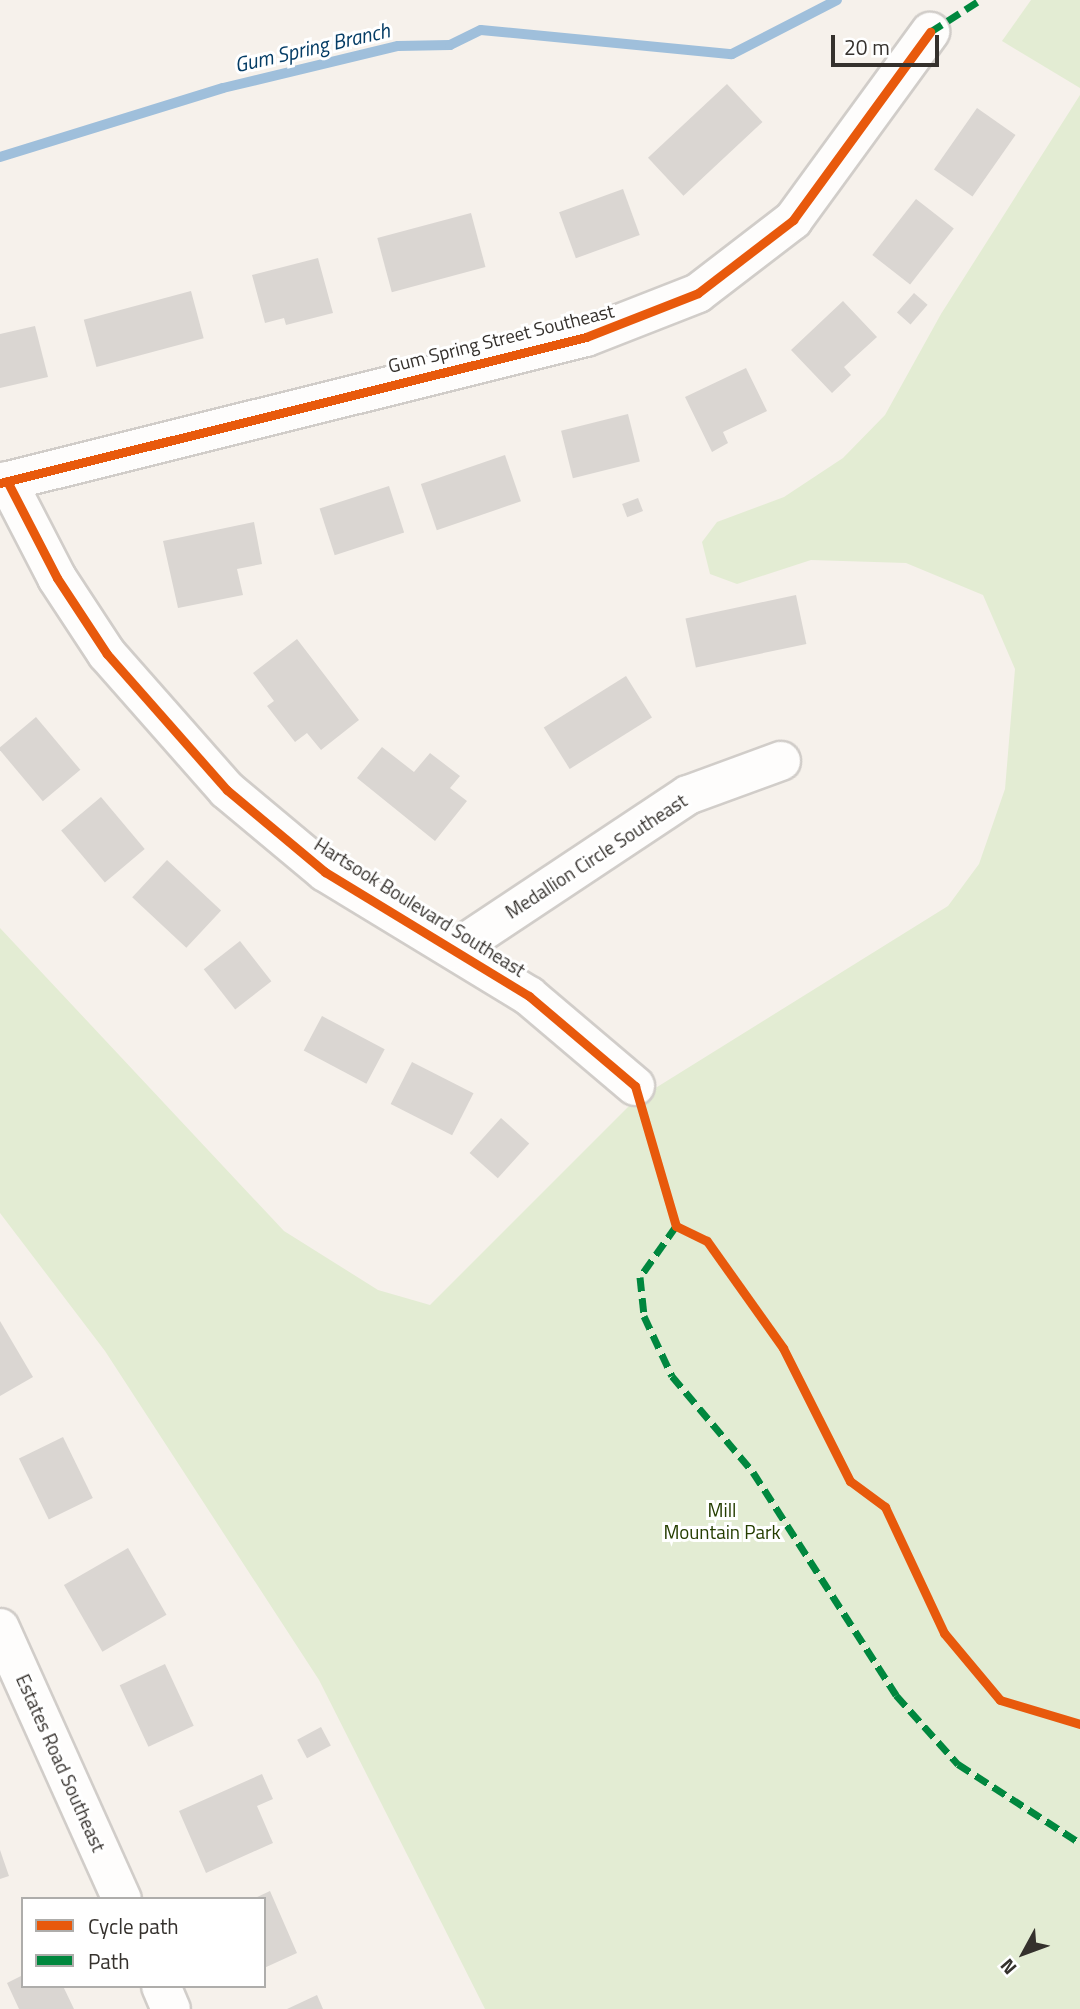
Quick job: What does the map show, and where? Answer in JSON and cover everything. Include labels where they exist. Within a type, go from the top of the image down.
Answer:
[{"type":"street","name":"Gum Spring Street Southeast","points":[[3,482],[586,337],[698,293],[793,220],[930,32]]},
{"type":"street","name":"Hartsook Boulevard Southeast","points":[[3,482],[57,578],[164,725],[296,849],[529,996],[635,1086]]},
{"type":"street","name":"Medallion Circle Southeast","points":[[456,949],[688,795],[781,761]]},
{"type":"street","name":"Estates Road Southeast","points":[[0,1628],[121,1897]]},
{"type":"street","points":[[162,1988],[171,2009]]},
{"type":"green space","points":[[1031,0],[1080,0],[1080,88],[1002,41]]},
{"type":"green space","name":"Mill Mountain Park","points":[[1080,95],[1080,2009],[485,2009],[319,1680],[105,1351],[0,1213],[0,928],[284,1231],[378,1290],[430,1305],[633,1102],[948,906],[979,864],[1005,789],[1015,669],[983,595],[906,563],[811,560],[737,584],[710,574],[702,542],[717,522],[784,497],[843,458],[885,415],[941,314]]},
{"type":"building","points":[[727,84],[762,122],[683,196],[648,158]]},
{"type":"building","points":[[977,108],[1016,135],[972,196],[934,169]]},
{"type":"building","points":[[623,189],[640,235],[576,258],[559,212]]},
{"type":"building","points":[[916,199],[954,229],[910,285],[872,255]]},
{"type":"building","points":[[471,213],[485,267],[392,292],[377,238]]},
{"type":"building","points":[[318,258],[333,313],[286,325],[284,318],[265,323],[252,275]]},
{"type":"building","points":[[191,291],[204,338],[96,367],[84,320]]},
{"type":"building","points":[[914,293],[928,305],[911,324],[897,313]]},
{"type":"building","points":[[843,301],[877,337],[844,367],[851,375],[832,393],[791,350]]},
{"type":"building","points":[[35,326],[48,377],[0,388],[0,334]]},
{"type":"building","points":[[746,368],[767,411],[723,432],[728,443],[712,452],[685,397]]},
{"type":"building","points":[[628,414],[640,462],[573,478],[561,431]]},
{"type":"building","points":[[505,455],[521,501],[437,530],[421,484]]},
{"type":"building","points":[[389,486],[404,533],[335,555],[320,509]]},
{"type":"building","points":[[638,498],[643,511],[627,517],[622,504]]},
{"type":"building","points":[[254,522],[262,564],[237,569],[243,595],[178,608],[163,541]]},
{"type":"building","points":[[796,595],[806,644],[696,667],[685,618]]},
{"type":"building","points":[[297,639],[359,720],[321,750],[307,733],[295,742],[267,706],[274,701],[253,673]]},
{"type":"building","points":[[626,676],[652,718],[570,769],[544,727]]},
{"type":"building","points":[[36,717],[80,770],[43,801],[0,750],[0,747]]},
{"type":"building","points":[[382,747],[414,772],[430,753],[460,776],[450,788],[467,801],[435,841],[357,778]]},
{"type":"building","points":[[101,797],[145,849],[105,883],[61,830]]},
{"type":"building","points":[[167,860],[221,910],[186,948],[132,897]]},
{"type":"building","points":[[240,941],[271,981],[235,1010],[204,969]]},
{"type":"building","points":[[322,1016],[385,1049],[366,1084],[304,1050]]},
{"type":"building","points":[[412,1062],[473,1093],[452,1135],[391,1104]]},
{"type":"building","points":[[501,1118],[529,1143],[498,1178],[470,1153]]},
{"type":"building","points":[[0,1321],[33,1377],[0,1396]]},
{"type":"building","points":[[63,1437],[93,1498],[49,1520],[19,1458]]},
{"type":"building","points":[[128,1548],[166,1615],[102,1652],[64,1585]]},
{"type":"building","points":[[165,1664],[194,1726],[148,1747],[120,1685]]},
{"type":"building","points":[[321,1727],[331,1746],[307,1758],[297,1740]]},
{"type":"building","points":[[262,1774],[273,1799],[257,1806],[273,1843],[206,1873],[179,1811]]},
{"type":"building","points":[[0,1850],[9,1876],[0,1879]]},
{"type":"building","points":[[270,1891],[297,1953],[266,1967],[266,1897],[257,1897]]},
{"type":"building","points":[[21,1976],[21,1988],[64,1988],[74,2009],[19,2009],[7,1983]]},
{"type":"building","points":[[317,1995],[323,2009],[287,2009]]},
{"type":"waterway","name":"Gum Spring Branch","points":[[0,157],[223,88],[398,46],[450,45],[481,30],[732,54],[837,0]]},
{"type":"marked path","points":[[930,32],[980,0]]},
{"type":"marked path","points":[[676,1226],[640,1277],[644,1316],[672,1376],[753,1472],[896,1695],[958,1764],[1080,1843]]},
{"type":"cycle path","points":[[0,483],[586,337],[698,293],[793,220],[930,32]]},
{"type":"cycle path","points":[[7,481],[57,578],[107,654],[227,790],[325,872],[529,996],[635,1086],[676,1226],[707,1241],[783,1348],[850,1481],[885,1507],[944,1633],[1000,1700],[1080,1724]]}]
